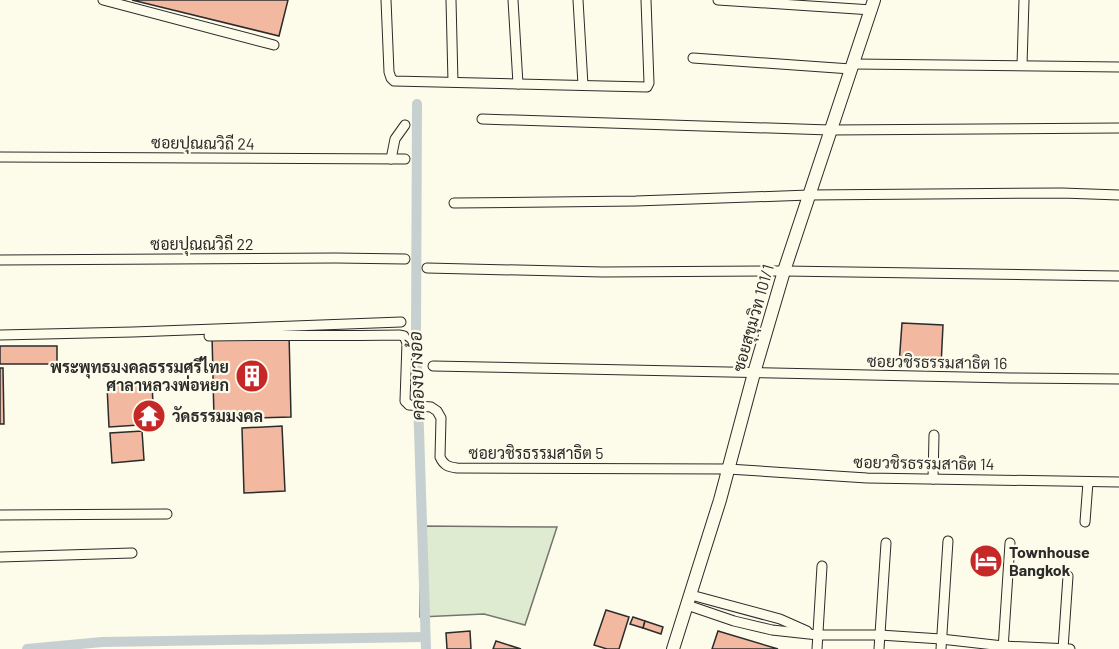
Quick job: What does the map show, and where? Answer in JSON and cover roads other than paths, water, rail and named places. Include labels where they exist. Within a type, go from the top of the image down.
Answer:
[{"type":"street","points":[[103,0],[274,45]]},
{"type":"street","points":[[386,0],[388,61],[391,78],[394,81],[647,87],[650,83],[646,0]]},
{"type":"street","points":[[451,0],[453,82]]},
{"type":"street","points":[[513,0],[518,84]]},
{"type":"street","points":[[578,0],[583,85]]},
{"type":"street","points":[[718,0],[873,5]]},
{"type":"street","points":[[1023,65],[1024,0]]},
{"type":"street","name":"ซอยสุขุมวิท 101/1","points":[[673,649],[728,470],[784,271],[873,5]]},
{"type":"street","points":[[693,58],[852,66],[1119,67]]},
{"type":"street","points":[[482,119],[830,130],[1119,128]]},
{"type":"street","points":[[391,159],[395,139],[405,125]]},
{"type":"street","name":"ซอยปุณณวิถี 24","points":[[0,157],[405,159]]},
{"type":"street","points":[[454,203],[636,201],[809,195],[1062,193],[1119,195]]},
{"type":"street","name":"ซอยปุณณวิถี 22","points":[[0,260],[405,259]]},
{"type":"street","points":[[427,268],[603,272],[784,271],[1119,276]]},
{"type":"street","points":[[0,335],[401,322]]},
{"type":"street","name":"ซอยวชิรธรรมสาธิต 5","points":[[209,336],[405,336],[407,343],[405,400],[409,405],[431,407],[437,411],[441,418],[440,457],[442,463],[448,467],[728,470]]},
{"type":"street","name":"ซอยวชิรธรรมสาธิต 16","points":[[433,366],[1119,379]]},
{"type":"street","points":[[933,435],[933,479]]},
{"type":"street","name":"ซอยวชิรธรรมสาธิต 14","points":[[728,470],[867,478],[1119,482]]},
{"type":"street","points":[[1085,522],[1088,482]]},
{"type":"street","points":[[0,514],[167,514]]},
{"type":"street","points":[[941,649],[948,541]]},
{"type":"street","points":[[879,649],[886,543]]},
{"type":"street","points":[[1003,647],[1010,543]]},
{"type":"street","points":[[0,557],[132,553]]},
{"type":"street","points":[[817,649],[822,566]]},
{"type":"street","points":[[1063,649],[1068,576]]},
{"type":"street","points":[[689,600],[734,621],[772,630],[818,635],[880,635],[941,639],[1003,647],[1070,649]]},
{"type":"waterway","name":"คลองบางอ้อ","points":[[417,104],[416,336],[426,649]]},
{"type":"waterway","points":[[27,649],[102,642],[425,637]]},
{"type":"place","name":"พระพุทธมงคลธรรมศรีไทย ศาลาหลวงพ่อหยก","points":[[252,376]]},
{"type":"place","name":"วัดธรรมมงคล","points":[[149,416]]},
{"type":"place","name":"Townhouse Bangkok","points":[[986,561]]}]
